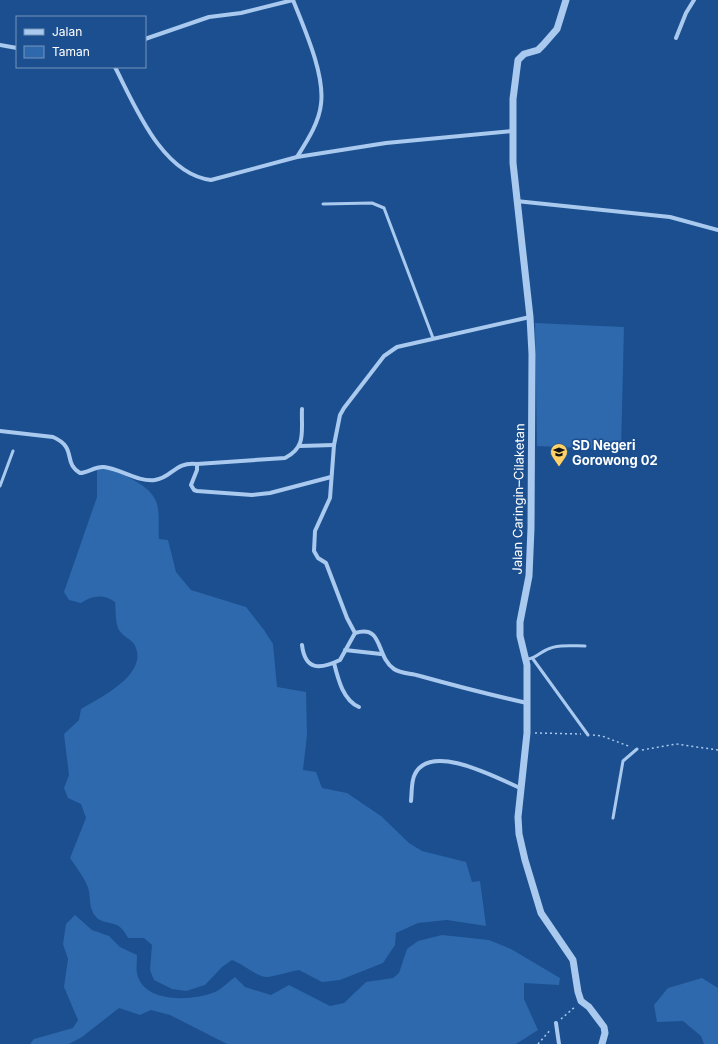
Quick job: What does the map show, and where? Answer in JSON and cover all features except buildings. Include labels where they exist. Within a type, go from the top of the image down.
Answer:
[{"type":"street","points":[[146,39],[209,17],[241,13],[293,0],[314,56],[321,90],[321,104],[312,134],[297,157]]},
{"type":"street","name":"Jalan Caringin–Cilaketan","points":[[566,0],[557,29],[538,50],[524,54],[518,60],[513,99],[512,131],[516,201],[530,317],[532,354],[531,528],[529,576],[520,622],[520,636],[530,659],[527,703],[527,733],[518,817],[519,834],[525,860],[541,913],[573,960],[578,992],[581,1001],[590,1007],[604,1027],[605,1033],[602,1044]]},
{"type":"street","points":[[676,38],[686,13],[694,0]]},
{"type":"street","points":[[0,45],[16,48]]},
{"type":"street","points":[[116,68],[146,126],[158,144],[173,160],[201,179],[211,180],[297,157],[386,143],[512,131]]},
{"type":"street","points":[[516,201],[670,217],[718,230]]},
{"type":"street","points":[[355,632],[347,618],[326,563],[318,558],[314,551],[315,531],[330,498],[334,445],[340,415],[384,356],[397,347],[530,317]]},
{"type":"street","points":[[0,431],[52,438],[60,441],[66,446],[72,465],[80,473],[86,473],[104,467],[140,478],[155,480],[184,464],[285,458],[295,453],[300,446],[302,409]]},
{"type":"street","points":[[300,446],[334,445]]},
{"type":"street","points":[[197,464],[197,470],[191,484],[194,490],[252,495],[331,477]]},
{"type":"street","points":[[302,645],[304,657],[308,663],[314,666],[322,666],[340,660],[355,632],[365,630],[373,633],[377,639],[381,654],[393,669],[481,693],[527,703]]},
{"type":"street","points":[[345,650],[381,654]]},
{"type":"street","points":[[334,663],[339,682],[353,704],[359,707]]},
{"type":"street","points":[[411,801],[415,773],[422,764],[436,760],[454,762],[520,788]]},
{"type":"street","points":[[556,1023],[559,1044]]},
{"type":"lane","points":[[323,204],[372,203],[384,208],[433,338]]},
{"type":"lane","points":[[0,486],[14,451]]},
{"type":"lane","points":[[585,646],[569,646],[547,649],[530,659],[588,735]]},
{"type":"lane","points":[[613,818],[623,761],[637,749]]},
{"type":"path","points":[[527,733],[602,736],[637,749],[645,750],[662,745],[676,744],[718,750]]},
{"type":"green space","points":[[535,323],[624,327],[621,450],[537,446]]},
{"type":"green space","points":[[107,467],[136,481],[154,497],[158,512],[159,539],[168,540],[176,572],[191,590],[246,607],[273,644],[277,687],[306,692],[307,735],[303,770],[316,772],[322,788],[347,793],[381,816],[409,843],[422,851],[466,862],[472,882],[480,881],[486,926],[447,920],[418,923],[396,933],[395,945],[383,963],[340,980],[322,982],[299,970],[267,977],[254,973],[232,960],[222,967],[205,985],[186,991],[172,989],[154,980],[150,970],[152,945],[144,938],[128,938],[120,927],[112,923],[104,922],[96,917],[93,913],[87,885],[70,858],[86,818],[81,804],[68,798],[64,788],[69,775],[64,734],[79,720],[81,709],[111,691],[130,674],[136,665],[137,655],[134,644],[119,630],[116,620],[115,602],[111,599],[98,596],[89,598],[81,603],[69,600],[64,592],[97,497],[97,469]]},
{"type":"green space","points":[[75,915],[92,930],[109,936],[120,947],[137,955],[137,973],[141,983],[149,990],[170,998],[206,995],[218,991],[235,977],[245,987],[271,995],[289,985],[330,1006],[344,1003],[366,982],[393,978],[399,973],[407,949],[418,941],[442,935],[489,940],[511,949],[560,978],[559,985],[524,983],[524,999],[538,1030],[516,1044],[227,1044],[170,1015],[151,1010],[140,1015],[119,1008],[82,1037],[69,1044],[30,1044],[34,1039],[73,1028],[78,1020],[64,987],[68,959],[63,944],[66,924]]},
{"type":"green space","points":[[702,978],[718,988],[718,1044],[704,1044],[701,1036],[683,1021],[657,1022],[654,1005],[668,988]]},
{"type":"place","name":"SD Negeri Gorowong 02","points":[[559,467]]}]
